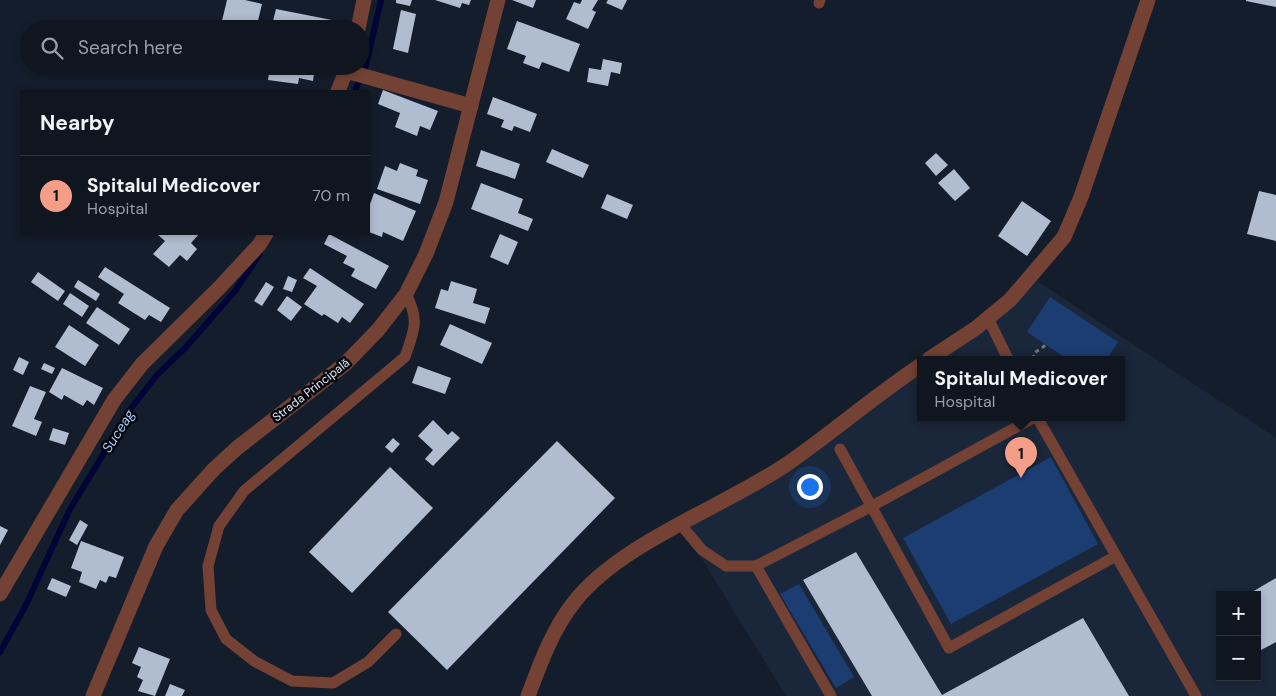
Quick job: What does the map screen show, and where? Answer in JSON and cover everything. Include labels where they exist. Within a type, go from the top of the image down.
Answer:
[{"type":"street","points":[[360,20],[364,0]]},
{"type":"street","name":"Strada Principală","points":[[93,696],[156,546],[177,510],[236,448],[345,364],[378,330],[406,294],[435,233],[455,171],[498,0]]},
{"type":"street","points":[[933,356],[988,318],[1010,300],[1064,237],[1081,197],[1148,0]]},
{"type":"street","points":[[339,90],[351,75]]},
{"type":"street","points":[[364,75],[471,106]]},
{"type":"street","points":[[0,594],[114,400],[142,364],[219,288],[259,245],[265,235]]},
{"type":"street","points":[[528,696],[558,628],[579,596],[607,569],[630,553],[746,490],[785,465],[917,368]]},
{"type":"lane","points":[[396,634],[368,662],[333,683],[292,681],[254,661],[226,639],[211,610],[208,566],[219,526],[244,491],[405,357],[416,325],[414,309],[406,294]]},
{"type":"lane","points":[[988,318],[1007,356]]},
{"type":"lane","points":[[681,525],[702,550],[726,566],[756,566],[1029,421]]},
{"type":"lane","points":[[1038,421],[1196,696]]},
{"type":"lane","points":[[840,449],[949,648],[1116,556]]},
{"type":"lane","points":[[756,566],[831,696]]},
{"type":"path","points":[[1033,356],[1033,354],[1046,345]]},
{"type":"shaded area","points":[[1031,277],[1276,438],[1276,696],[786,696],[681,525],[746,490],[917,368],[917,421],[1125,421],[1125,356],[933,356]]},
{"type":"shaded area","points":[[1050,297],[1118,342],[1109,356],[1063,356],[1027,332]]},
{"type":"shaded area","points":[[1051,457],[1098,544],[951,624],[903,538]]},
{"type":"shaded area","points":[[799,584],[854,677],[836,688],[780,594]]},
{"type":"building","points":[[227,0],[245,0],[262,4],[258,20],[222,20]]},
{"type":"building","points":[[396,0],[412,0],[410,6],[396,3]]},
{"type":"building","points":[[435,0],[471,0],[469,5],[462,3],[460,8]]},
{"type":"building","points":[[512,0],[536,0],[533,8]]},
{"type":"building","points":[[582,0],[598,0],[592,10],[596,12],[588,29],[566,19],[574,2],[580,4]]},
{"type":"building","points":[[608,0],[627,0],[622,10],[606,3]]},
{"type":"building","points":[[1276,0],[1276,7],[1246,1]]},
{"type":"building","points":[[276,9],[332,20],[273,20]]},
{"type":"building","points":[[401,10],[416,14],[408,53],[393,49]]},
{"type":"building","points":[[517,21],[580,44],[569,72],[542,62],[539,69],[523,63],[526,56],[507,49]]},
{"type":"building","points":[[603,59],[622,63],[620,74],[611,72],[608,86],[587,82],[589,68],[601,70]]},
{"type":"building","points":[[269,75],[314,75],[313,81],[299,78],[298,84],[268,80]]},
{"type":"building","points":[[383,90],[438,111],[430,130],[420,126],[417,136],[395,127],[400,113],[378,104]]},
{"type":"building","points":[[493,97],[537,114],[530,132],[514,126],[512,131],[501,127],[504,120],[487,114]]},
{"type":"building","points":[[552,149],[589,165],[583,178],[546,162]]},
{"type":"building","points":[[481,150],[520,164],[515,179],[476,166]]},
{"type":"building","points":[[936,153],[948,165],[936,176],[925,163]]},
{"type":"building","points":[[400,163],[418,170],[416,176],[428,180],[420,204],[377,189],[385,166],[397,171]]},
{"type":"building","points":[[954,169],[970,188],[955,201],[938,183]]},
{"type":"building","points":[[481,183],[523,199],[518,213],[533,219],[528,231],[471,209]]},
{"type":"building","points":[[1259,191],[1276,195],[1276,241],[1247,234]]},
{"type":"building","points":[[374,193],[416,211],[403,241],[383,232],[382,237],[370,232],[370,204]]},
{"type":"building","points":[[607,194],[633,205],[627,219],[601,208]]},
{"type":"building","points":[[1022,201],[1051,221],[1027,256],[998,236]]},
{"type":"building","points":[[500,234],[518,242],[508,265],[490,257]]},
{"type":"building","points":[[158,235],[198,235],[191,243],[197,249],[187,261],[180,255],[169,267],[153,254],[165,241]]},
{"type":"building","points":[[328,235],[331,235],[389,266],[376,289],[351,276],[355,269],[343,263],[347,256],[324,244]]},
{"type":"building","points":[[105,267],[170,308],[161,322],[149,315],[145,320],[118,303],[124,294],[98,277]]},
{"type":"building","points":[[310,268],[364,304],[350,323],[342,317],[338,323],[324,314],[322,316],[304,304],[317,286],[303,278]]},
{"type":"building","points":[[38,272],[65,291],[58,301],[31,282]]},
{"type":"building","points":[[288,276],[297,280],[292,292],[283,289]]},
{"type":"building","points":[[78,280],[100,294],[96,301],[74,287]]},
{"type":"building","points":[[451,281],[477,289],[473,303],[490,308],[485,324],[435,308],[441,289],[448,291]]},
{"type":"building","points":[[266,282],[274,287],[262,306],[254,301]]},
{"type":"building","points":[[70,293],[89,306],[82,317],[63,304]]},
{"type":"building","points":[[287,296],[302,307],[291,321],[277,310]]},
{"type":"building","points":[[97,307],[130,329],[119,345],[86,323]]},
{"type":"building","points":[[450,324],[492,343],[482,364],[440,345]]},
{"type":"building","points":[[69,325],[99,345],[85,366],[55,347]]},
{"type":"building","points":[[19,357],[29,362],[23,375],[13,370]]},
{"type":"building","points":[[44,363],[55,368],[52,374],[41,369]]},
{"type":"building","points":[[418,366],[451,378],[445,394],[412,383]]},
{"type":"building","points":[[62,368],[103,388],[94,405],[87,400],[83,406],[64,395],[62,400],[49,392]]},
{"type":"building","points":[[30,386],[46,392],[34,419],[42,422],[36,436],[12,426]]},
{"type":"building","points":[[433,420],[448,435],[452,431],[460,438],[433,466],[425,459],[433,450],[418,436]]},
{"type":"building","points":[[53,428],[69,433],[65,445],[49,440]]},
{"type":"building","points":[[393,438],[400,444],[392,453],[385,447]]},
{"type":"building","points":[[557,441],[615,498],[447,670],[388,612]]},
{"type":"building","points":[[390,467],[433,508],[352,593],[309,552]]},
{"type":"building","points":[[80,520],[88,525],[77,545],[69,540]]},
{"type":"building","points":[[0,526],[8,530],[0,545]]},
{"type":"building","points":[[81,541],[124,557],[116,578],[109,576],[106,583],[100,580],[96,589],[79,582],[82,572],[71,568]]},
{"type":"building","points":[[856,552],[942,695],[1083,618],[1129,696],[872,696],[803,580]]},
{"type":"building","points":[[52,578],[71,586],[66,597],[47,589]]},
{"type":"building","points":[[1276,578],[1276,642],[1261,650],[1261,591],[1254,591]]},
{"type":"building","points":[[139,647],[170,659],[155,696],[138,691],[143,680],[137,677],[141,667],[132,663]]},
{"type":"building","points":[[170,684],[185,690],[182,696],[165,696]]},
{"type":"waterway","name":"Suceag","points":[[370,48],[381,0]]},
{"type":"waterway","name":"Suceag","points":[[355,90],[362,75]]},
{"type":"waterway","name":"Suceag","points":[[0,652],[26,605],[70,509],[132,407],[157,375],[186,347],[235,291],[260,254]]},
{"type":"place","name":"Spitalul Medicover","points":[[1021,478]]}]
